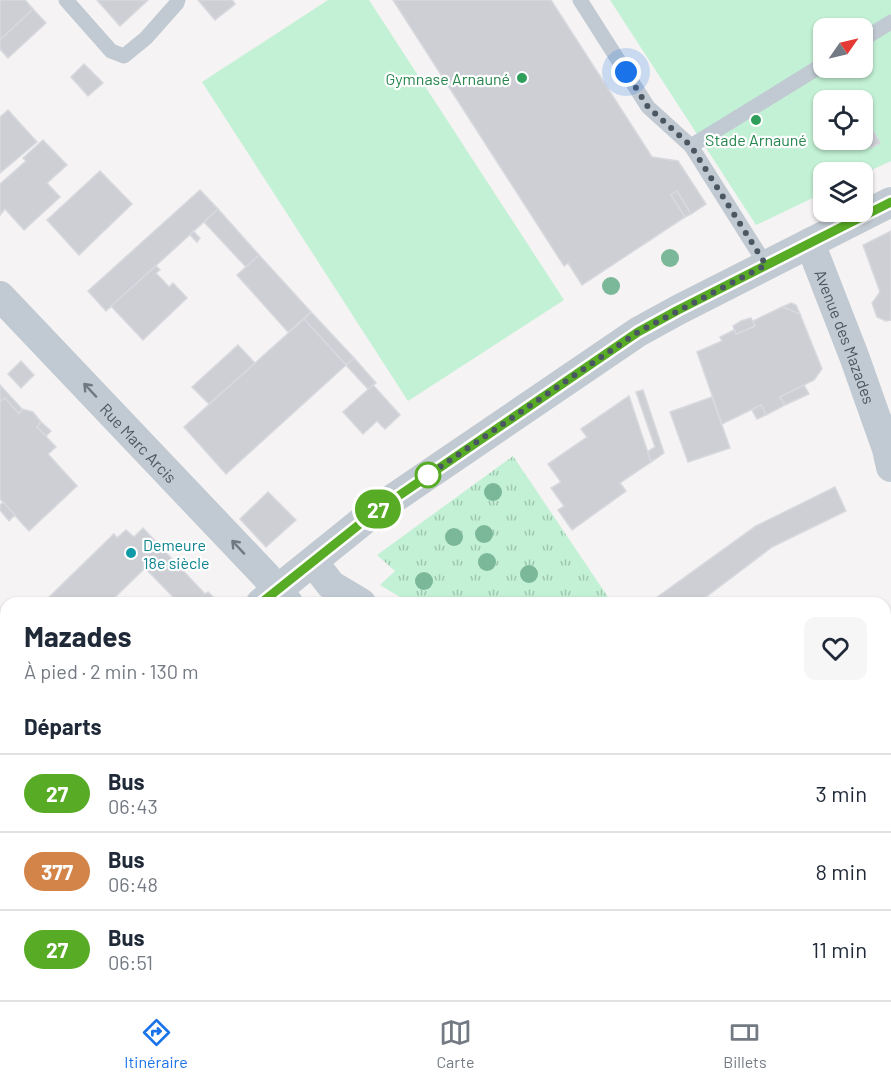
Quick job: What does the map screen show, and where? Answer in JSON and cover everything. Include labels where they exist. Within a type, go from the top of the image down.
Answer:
[{"type":"street","points":[[277,597],[313,562],[375,512],[638,332],[891,202]]},
{"type":"street","name":"Avenue des Mazades","points":[[810,243],[865,387],[887,448],[891,467]]},
{"type":"street","name":"Rue Marc Arcis","points":[[0,296],[275,597]]},
{"type":"street","points":[[313,562],[331,585],[351,597]]},
{"type":"lane","points":[[66,0],[111,51],[124,56],[146,38],[178,0]]},
{"type":"lane","points":[[580,0],[648,107],[691,146],[766,265]]},
{"type":"lane","points":[[873,33],[891,22]]},
{"type":"lane","points":[[691,146],[813,71]]},
{"type":"green space","points":[[328,0],[369,0],[564,300],[408,401],[202,82]]},
{"type":"green space","name":"Stade Arnauné","points":[[610,0],[891,0],[891,161],[873,169],[873,162],[813,162],[813,198],[756,225]]},
{"type":"green space","points":[[513,456],[608,597],[400,597],[380,585],[395,571],[377,555]]},
{"type":"building","points":[[0,0],[25,0],[33,9],[0,40]]},
{"type":"building","points":[[97,0],[148,0],[120,26]]},
{"type":"building","points":[[198,0],[232,0],[235,4],[215,20]]},
{"type":"building","name":"Gymnase Arnauné","points":[[393,0],[551,0],[652,157],[678,161],[706,204],[691,214],[677,191],[671,195],[685,217],[582,285],[568,263],[564,266]]},
{"type":"building","points":[[33,9],[46,23],[8,58],[0,49],[0,40]]},
{"type":"building","points":[[84,64],[103,83],[88,96],[71,77]]},
{"type":"building","points":[[8,110],[37,142],[0,173],[0,117]]},
{"type":"building","points":[[873,130],[880,143],[873,147]]},
{"type":"building","points":[[43,140],[67,165],[47,183],[60,197],[24,230],[5,209],[0,215],[0,184],[26,161],[23,158]]},
{"type":"building","points":[[100,171],[132,204],[79,255],[47,220]]},
{"type":"building","points":[[200,190],[218,209],[106,311],[88,291]]},
{"type":"building","points":[[677,191],[691,214],[685,217],[671,195]]},
{"type":"building","points":[[218,209],[259,255],[246,267],[204,222]]},
{"type":"building","points":[[193,231],[200,238],[197,242],[190,235]]},
{"type":"building","points":[[891,231],[891,320],[886,321],[877,317],[872,303],[880,292],[863,245]]},
{"type":"building","points":[[259,255],[311,312],[288,332],[237,275]]},
{"type":"building","points":[[156,266],[160,270],[156,273],[169,287],[173,283],[187,298],[143,340],[111,306]]},
{"type":"building","points":[[791,303],[796,305],[800,314],[782,307]]},
{"type":"building","points":[[782,307],[800,314],[822,369],[814,380],[780,397],[785,405],[766,415],[761,405],[722,424],[697,352],[722,341],[720,337],[734,330],[736,334],[755,326],[753,321]]},
{"type":"building","points":[[311,312],[354,358],[346,365],[304,319]]},
{"type":"building","points":[[751,318],[755,326],[736,334],[733,326]]},
{"type":"building","points":[[304,319],[346,365],[226,474],[184,427]]},
{"type":"building","points":[[238,345],[255,363],[209,404],[192,387]]},
{"type":"building","points":[[354,358],[376,383],[368,389],[346,365]]},
{"type":"building","points":[[21,361],[34,375],[21,388],[8,374]]},
{"type":"building","points":[[0,385],[22,409],[19,414],[5,398],[0,402]]},
{"type":"building","points":[[373,385],[400,415],[385,429],[377,421],[363,434],[343,412]]},
{"type":"building","points":[[804,385],[809,394],[785,405],[780,397]]},
{"type":"building","points":[[643,390],[664,453],[651,462],[647,452],[655,447],[636,392]]},
{"type":"building","points":[[629,396],[651,462],[620,483],[626,491],[572,530],[558,510],[564,506],[551,488],[561,482],[548,464],[587,437],[581,429]]},
{"type":"building","points":[[712,397],[730,448],[688,462],[670,412]]},
{"type":"building","points":[[5,398],[19,414],[22,409],[33,412],[41,422],[37,427],[56,447],[48,454],[77,486],[29,531],[0,499],[0,402]]},
{"type":"building","points":[[761,405],[766,415],[757,419],[752,410]]},
{"type":"building","points":[[41,422],[51,431],[46,436],[37,427]]},
{"type":"building","points":[[835,487],[846,511],[772,547],[706,597],[657,597],[756,526]]},
{"type":"building","points":[[268,492],[296,520],[266,547],[240,519]]},
{"type":"building","points":[[3,502],[15,515],[9,521],[0,510]]},
{"type":"building","name":"Demeure 18e siècle","points":[[143,528],[205,594],[208,592],[213,597],[173,597],[145,568],[115,597],[49,597],[114,534],[117,538],[126,530],[134,537]]},
{"type":"bus line","name":"27","points":[[269,597],[375,512],[638,332],[891,202]]},
{"type":"place","name":"Gymnase Arnauné","points":[[522,78]]},
{"type":"place","name":"Stade Arnauné","points":[[756,120]]},
{"type":"place","name":"Demeure 18e siècle","points":[[131,553]]},
{"type":"route","points":[[428,475],[421,480],[638,332],[766,265],[691,146],[648,107],[626,72]]}]
